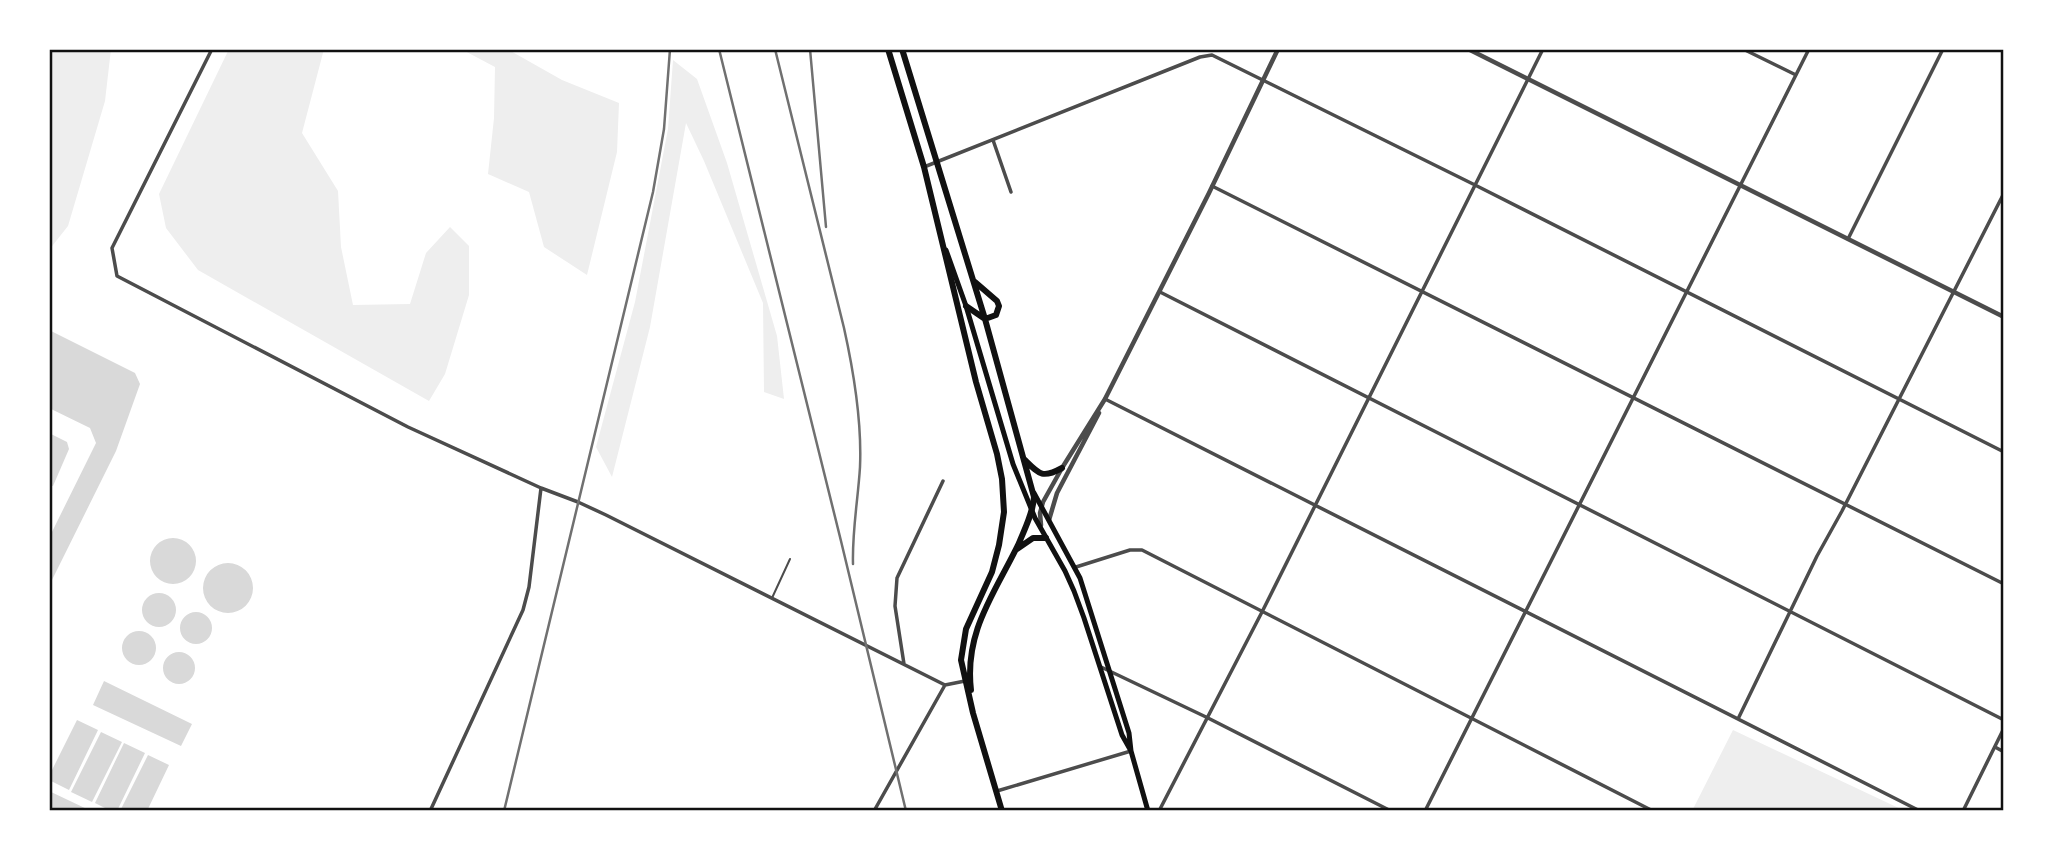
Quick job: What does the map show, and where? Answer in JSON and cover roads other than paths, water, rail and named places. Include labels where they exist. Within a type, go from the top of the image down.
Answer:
[{"type":"main road","points":[[888,49],[924,167],[976,382],[999,462],[1004,500],[1003,525],[996,558],[964,635],[961,660],[973,713],[1002,811]]},
{"type":"main road","points":[[902,49],[985,319],[1034,502],[1015,550],[975,632],[967,680]]},
{"type":"main road","points":[[937,223],[966,306],[1009,453],[1031,511],[1074,591],[1122,735],[1131,751]]},
{"type":"main road","points":[[973,281],[997,301],[999,306],[996,315],[985,319]]},
{"type":"main road","points":[[966,306],[985,319]]},
{"type":"main road","points":[[1023,458],[1043,474],[1062,468]]},
{"type":"main road","points":[[1032,490],[1076,567],[1129,733],[1131,751],[1148,811]]},
{"type":"main road","points":[[1015,550],[1033,538],[1046,537]]},
{"type":"street","points":[[212,49],[112,248],[117,276],[408,427],[606,515],[945,685],[967,680]]},
{"type":"street","points":[[1049,520],[1057,493],[1160,292],[1278,49]]},
{"type":"street","points":[[1468,49],[2004,317]]},
{"type":"street","points":[[1159,811],[1262,612],[1543,49]]},
{"type":"street","points":[[1743,49],[1796,75]]},
{"type":"street","points":[[1425,811],[1809,49]]},
{"type":"street","points":[[1848,239],[1944,49]]},
{"type":"street","points":[[924,167],[1203,55],[1212,55],[2004,452]]},
{"type":"street","points":[[993,140],[1012,192]]},
{"type":"street","points":[[1212,186],[2004,584]]},
{"type":"street","points":[[1738,719],[1817,556],[2004,193]]},
{"type":"street","points":[[1160,292],[2004,720]]},
{"type":"street","points":[[1046,537],[1040,523],[1041,507],[1105,399]]},
{"type":"street","points":[[1105,399],[1920,811]]},
{"type":"street","points":[[904,664],[895,606],[897,578],[943,481]]},
{"type":"street","points":[[431,809],[523,610],[530,587],[541,488]]},
{"type":"street","points":[[1076,567],[1139,549],[1653,811]]},
{"type":"street","points":[[1100,666],[1391,811]]},
{"type":"street","points":[[874,811],[945,685]]},
{"type":"street","points":[[1963,811],[2004,727]]},
{"type":"street","points":[[1995,747],[2004,752]]},
{"type":"street","points":[[997,791],[1131,751]]},
{"type":"lane","points":[[772,599],[790,559]]},
{"type":"railway","points":[[504,811],[653,192],[664,129],[670,49]]},
{"type":"railway","points":[[719,49],[906,811]]},
{"type":"railway","points":[[775,49],[844,328],[854,380],[860,450],[853,564]]},
{"type":"railway","points":[[810,49],[826,227]]}]
